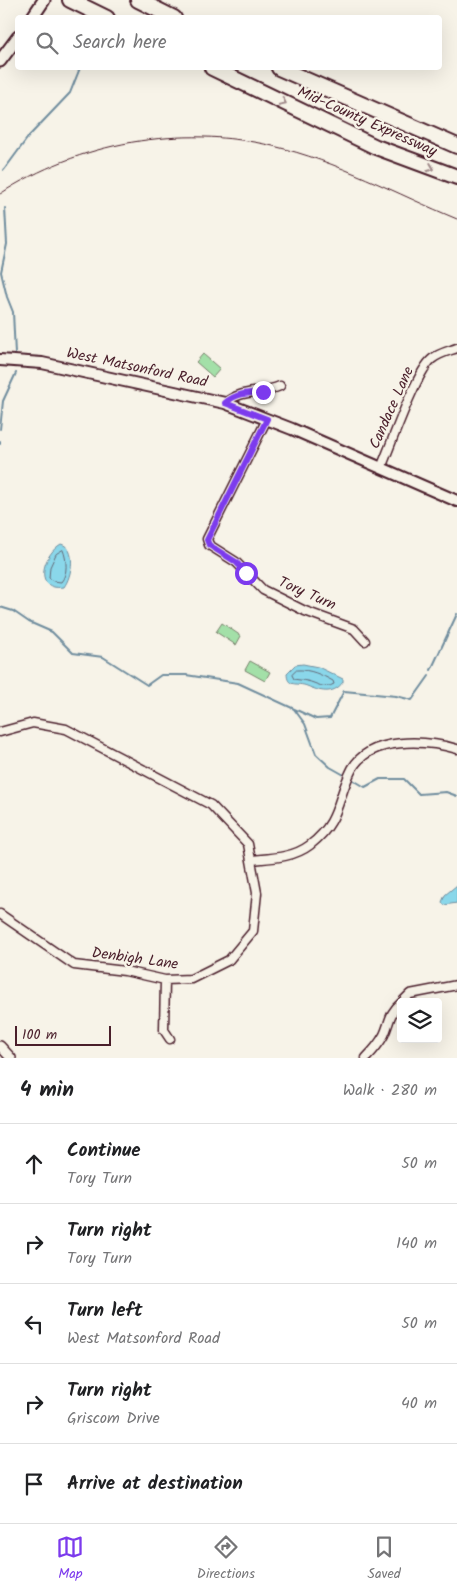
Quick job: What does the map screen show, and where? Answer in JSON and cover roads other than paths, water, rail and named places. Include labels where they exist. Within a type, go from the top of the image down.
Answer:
[{"type":"highway","points":[[138,0],[168,15]]},
{"type":"highway","points":[[72,1],[101,15]]},
{"type":"highway","name":"Mid-County Expressway","points":[[216,70],[376,146],[457,177]]},
{"type":"highway","name":"Mid-County Expressway","points":[[284,70],[457,146]]},
{"type":"main road","points":[[34,15],[44,0]]},
{"type":"main road","points":[[0,61],[15,41]]},
{"type":"main road","name":"West Matsonford Road","points":[[0,360],[42,363],[225,403],[267,419],[457,501]]},
{"type":"street","name":"Candace Lane","points":[[381,468],[420,375],[431,360],[444,352],[457,348]]},
{"type":"street","points":[[225,403],[232,397],[243,393],[263,392],[280,386]]},
{"type":"street","name":"Tory Turn","points":[[267,419],[207,540],[209,545],[236,562],[263,590],[304,611],[354,629],[365,641]]},
{"type":"street","name":"Denbigh Lane","points":[[0,732],[33,723],[66,729],[211,805],[248,844],[257,893],[253,931],[229,960],[191,979],[165,980],[126,971],[74,965],[0,914]]},
{"type":"street","points":[[251,860],[296,854],[309,846],[324,832],[334,818],[352,768],[362,757],[381,746],[396,743],[445,746],[457,749]]},
{"type":"street","points":[[165,980],[164,1030],[170,1040]]},
{"type":"street","points":[[406,998],[410,994],[457,985]]},
{"type":"street","points":[[366,1058],[378,1046],[391,1012],[397,1006]]},
{"type":"street","points":[[0,1046],[11,1058]]},
{"type":"water","points":[[61,544],[66,547],[71,556],[71,570],[64,587],[54,587],[48,584],[44,578],[45,564],[54,549]]},
{"type":"water","points":[[303,664],[318,667],[343,679],[343,682],[330,691],[291,683],[287,678],[287,673],[295,665]]},
{"type":"water","points":[[457,885],[457,903],[444,905],[442,902],[445,895]]},
{"type":"waterway","points":[[4,170],[29,136],[70,93],[79,70]]},
{"type":"waterway","points":[[5,208],[7,244],[1,272],[13,312],[15,354]]},
{"type":"waterway","points":[[0,429],[3,401],[16,373]]},
{"type":"waterway","points":[[0,607],[13,611],[29,622],[52,632],[73,653],[103,657],[147,685],[161,675],[186,675],[238,683],[316,719],[330,718],[344,691],[396,696],[412,700],[429,676]]},
{"type":"waterway","points":[[431,670],[457,614]]},
{"type":"waterway","points":[[294,709],[305,724],[316,754],[330,767],[346,776]]},
{"type":"waterway","points":[[350,778],[365,787],[380,779],[404,779],[419,794],[446,792],[457,796]]},
{"type":"tram line","points":[[0,194],[31,176],[63,161],[97,150],[132,142],[167,138],[203,137],[238,140],[297,152],[344,169],[457,219]]}]
